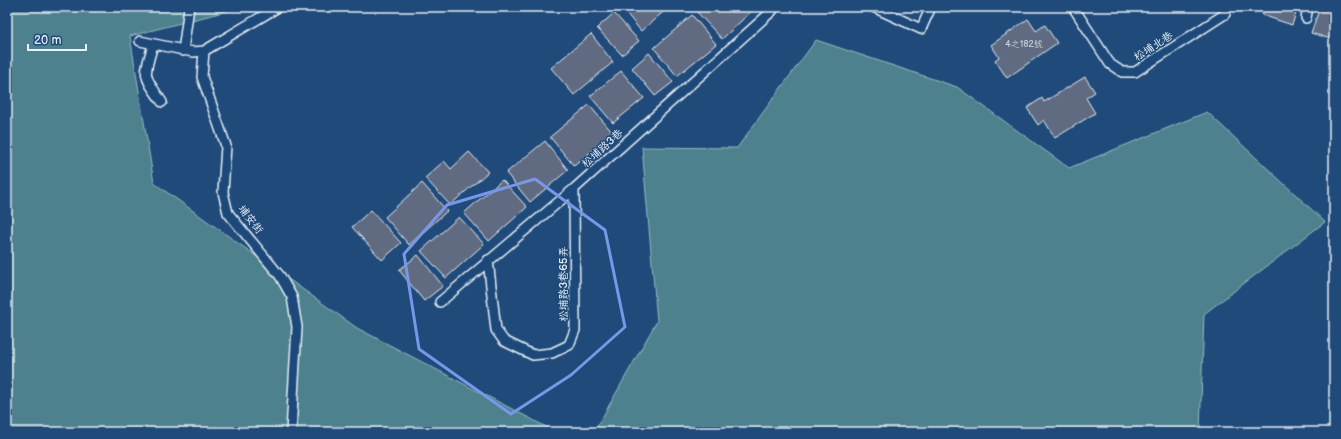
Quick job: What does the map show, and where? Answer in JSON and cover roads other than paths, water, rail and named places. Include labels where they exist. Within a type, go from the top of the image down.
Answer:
[{"type":"lane","points":[[183,51],[189,7]]},
{"type":"lane","points":[[140,41],[183,51],[204,51],[278,7]]},
{"type":"lane","name":"松埔路3巷","points":[[440,302],[574,189],[772,12],[774,7]]},
{"type":"lane","points":[[873,7],[921,29],[931,7]]},
{"type":"lane","points":[[1306,18],[1308,7]]},
{"type":"lane","name":"松埔北巷","points":[[1074,8],[1110,64],[1122,72],[1135,72],[1225,14]]},
{"type":"lane","points":[[153,45],[145,70],[146,79],[162,102]]},
{"type":"lane","name":"埔安街","points":[[204,51],[202,77],[226,146],[223,192],[228,213],[280,276],[292,297],[296,327],[291,432]]},
{"type":"lane","name":"松埔路3巷65弄","points":[[488,260],[496,330],[504,341],[533,355],[552,353],[569,345],[576,330],[574,189]]}]
